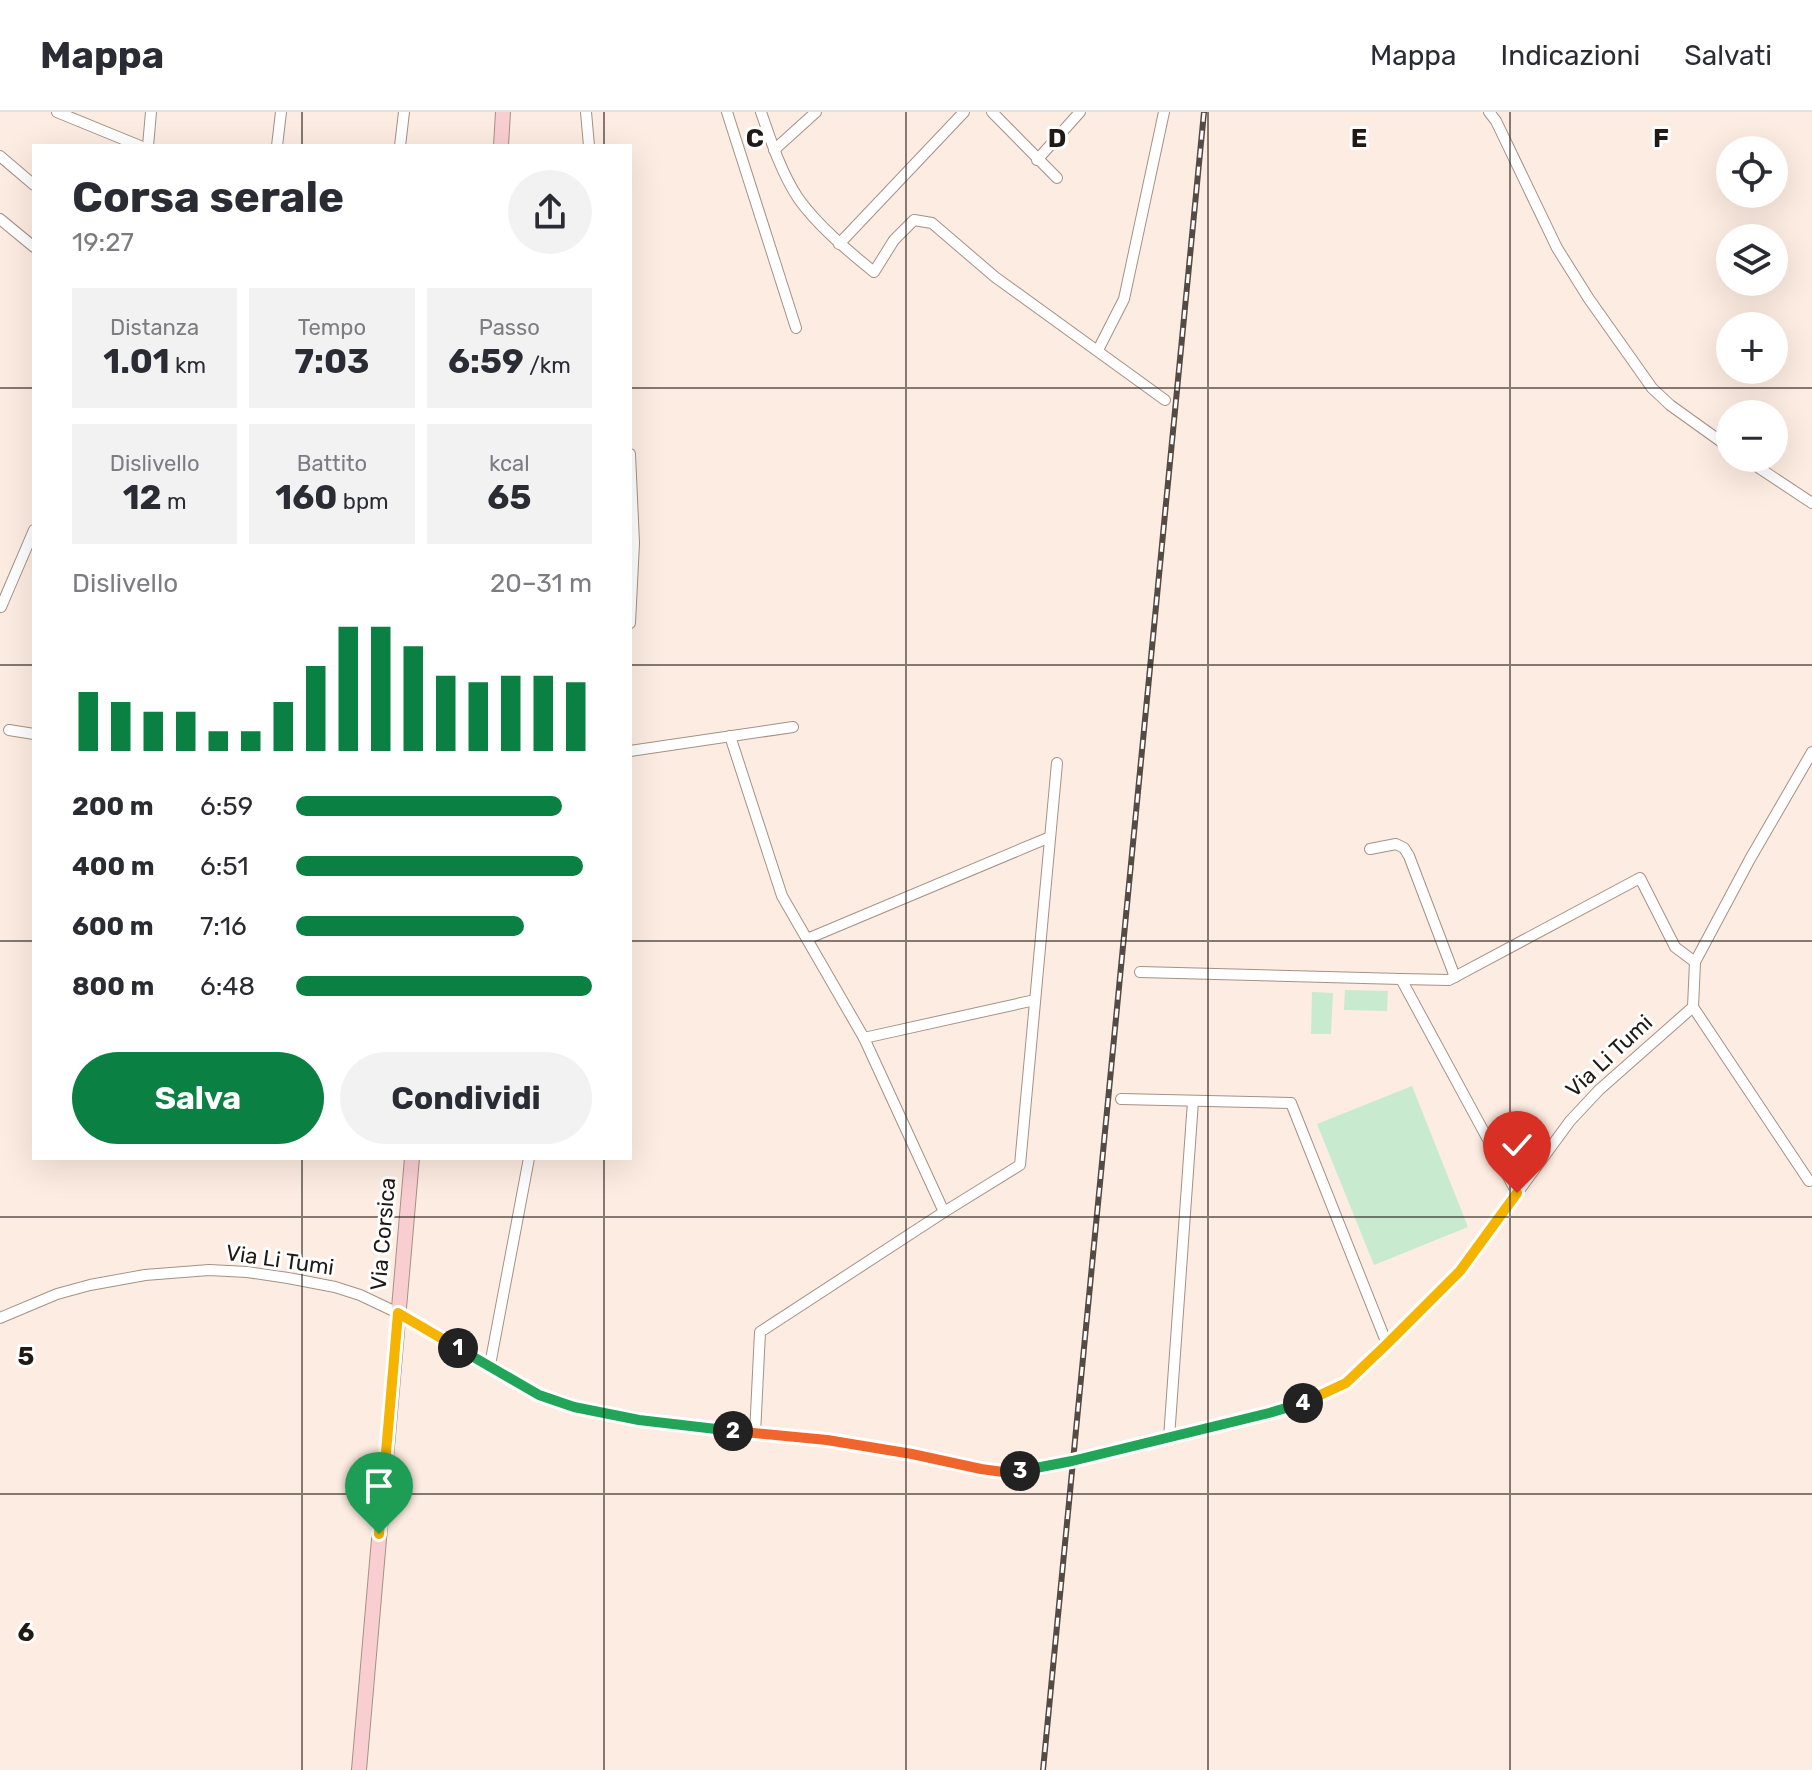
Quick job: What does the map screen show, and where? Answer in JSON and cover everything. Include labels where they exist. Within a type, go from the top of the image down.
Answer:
[{"type":"main road","points":[[501,144],[503,112]]},
{"type":"main road","name":"Via Corsica","points":[[359,1770],[412,1160]]},
{"type":"street","points":[[57,112],[135,144]]},
{"type":"street","points":[[148,144],[151,112]]},
{"type":"street","points":[[277,144],[281,112]]},
{"type":"street","points":[[400,144],[404,112]]},
{"type":"street","points":[[586,112],[589,144]]},
{"type":"street","points":[[727,112],[796,328]]},
{"type":"street","points":[[761,112],[774,150],[798,198],[839,244],[874,272],[894,240],[914,220],[932,223],[995,277],[1165,400]]},
{"type":"street","points":[[774,150],[816,112]]},
{"type":"street","points":[[839,244],[964,112]]},
{"type":"street","points":[[992,112],[1057,178]]},
{"type":"street","points":[[1037,160],[1080,112]]},
{"type":"street","points":[[1098,350],[1124,299],[1164,112]]},
{"type":"street","points":[[1489,112],[1557,248],[1589,299],[1646,380],[1670,405],[1716,438]]},
{"type":"street","points":[[0,156],[32,183]]},
{"type":"street","points":[[1,222],[32,245]]},
{"type":"street","points":[[1765,472],[1812,503]]},
{"type":"street","points":[[632,498],[632,583]]},
{"type":"street","points":[[1,607],[32,535]]},
{"type":"street","points":[[632,751],[793,727]]},
{"type":"street","points":[[9,730],[32,734]]},
{"type":"street","points":[[730,736],[782,896],[864,1038],[944,1212]]},
{"type":"street","points":[[1809,1181],[1693,1007],[1695,962],[1812,752]]},
{"type":"street","points":[[755,1434],[760,1332],[1020,1165],[1057,763]]},
{"type":"street","points":[[807,939],[1050,837]]},
{"type":"street","points":[[1370,849],[1396,844],[1404,848],[1455,977]]},
{"type":"street","points":[[1140,972],[1449,980],[1640,878],[1675,947],[1695,962]]},
{"type":"street","points":[[1401,979],[1517,1193]]},
{"type":"street","points":[[864,1038],[1035,1000]]},
{"type":"street","name":"Via Li Tumi","points":[[0,1318],[57,1294],[145,1275],[209,1270],[261,1274],[335,1287],[360,1295],[398,1313],[539,1395],[574,1407],[651,1422],[827,1440],[1003,1472],[1026,1470],[1269,1413],[1309,1401],[1346,1383],[1460,1271],[1570,1121],[1599,1090],[1693,1007]]},
{"type":"street","points":[[1121,1099],[1291,1103],[1387,1344]]},
{"type":"street","points":[[1169,1438],[1193,1101]]},
{"type":"street","points":[[490,1365],[529,1160]]},
{"type":"green space","points":[[1345,990],[1388,991],[1387,1011],[1344,1010]]},
{"type":"green space","points":[[1312,992],[1333,993],[1331,1034],[1311,1034]]},
{"type":"green space","points":[[1412,1086],[1468,1227],[1374,1265],[1317,1124]]},
{"type":"railway","points":[[1043,1770],[1204,112]]},
{"type":"route","points":[[379,1534],[398,1313],[539,1395],[574,1407],[676,1426],[827,1440],[981,1469],[1003,1472],[1026,1470],[1269,1413],[1309,1401],[1346,1383],[1460,1271],[1517,1193]]}]
